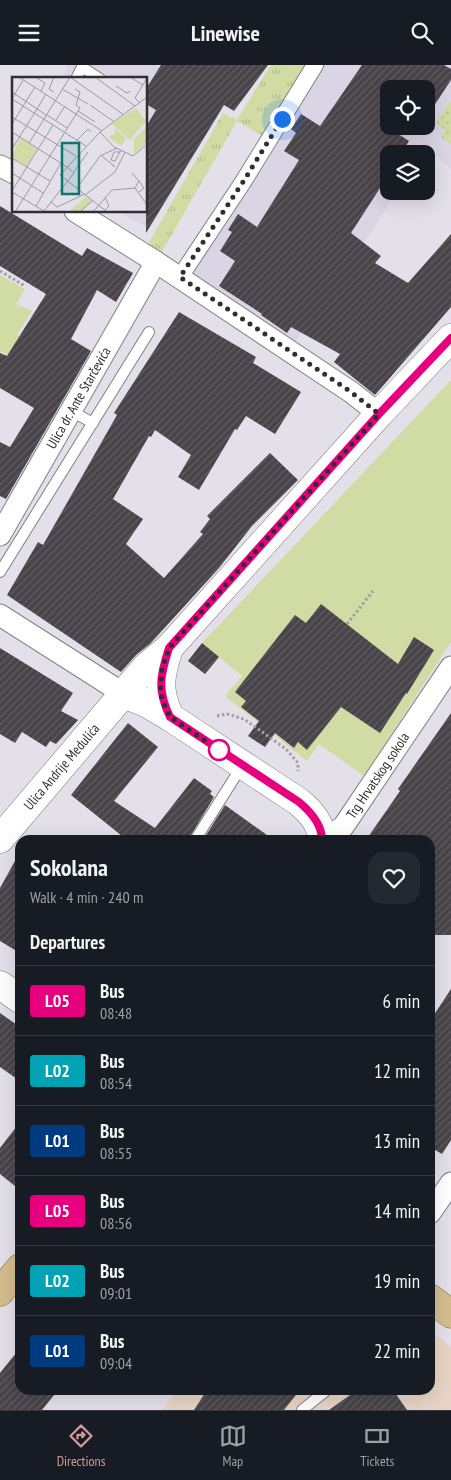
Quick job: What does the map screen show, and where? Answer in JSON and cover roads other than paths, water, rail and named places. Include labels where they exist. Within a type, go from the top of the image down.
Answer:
[{"type":"main road","points":[[124,693],[146,667],[169,648],[379,414],[451,338]]},
{"type":"main road","points":[[169,648],[162,669],[160,692],[170,717]]},
{"type":"main road","name":"Trg Hrvatskog sokola","points":[[124,693],[170,717],[308,810],[315,818],[321,835]]},
{"type":"main road","name":"Ulica Andrije Medulića","points":[[0,839],[124,693]]},
{"type":"main road","points":[[0,985],[15,996]]},
{"type":"main road","points":[[0,1292],[15,1274]]},
{"type":"main road","points":[[435,1302],[451,1314]]},
{"type":"street","points":[[168,269],[243,182],[316,65]]},
{"type":"street","points":[[0,165],[12,172]]},
{"type":"street","points":[[79,213],[168,269],[351,392],[379,414]]},
{"type":"street","name":"Ulica dr. Ante Starčevića","points":[[0,535],[71,411],[168,269]]},
{"type":"street","points":[[0,615],[124,693]]},
{"type":"street","name":"Trg Hrvatskog sokola","points":[[329,835],[343,827],[451,667]]},
{"type":"street","points":[[435,1206],[451,1183]]},
{"type":"lane","points":[[77,77],[82,67],[97,77]]},
{"type":"lane","points":[[0,572],[149,332]]},
{"type":"lane","points":[[71,411],[93,423]]},
{"type":"lane","points":[[198,835],[243,765]]},
{"type":"lane","points":[[302,1410],[321,1395]]}]
